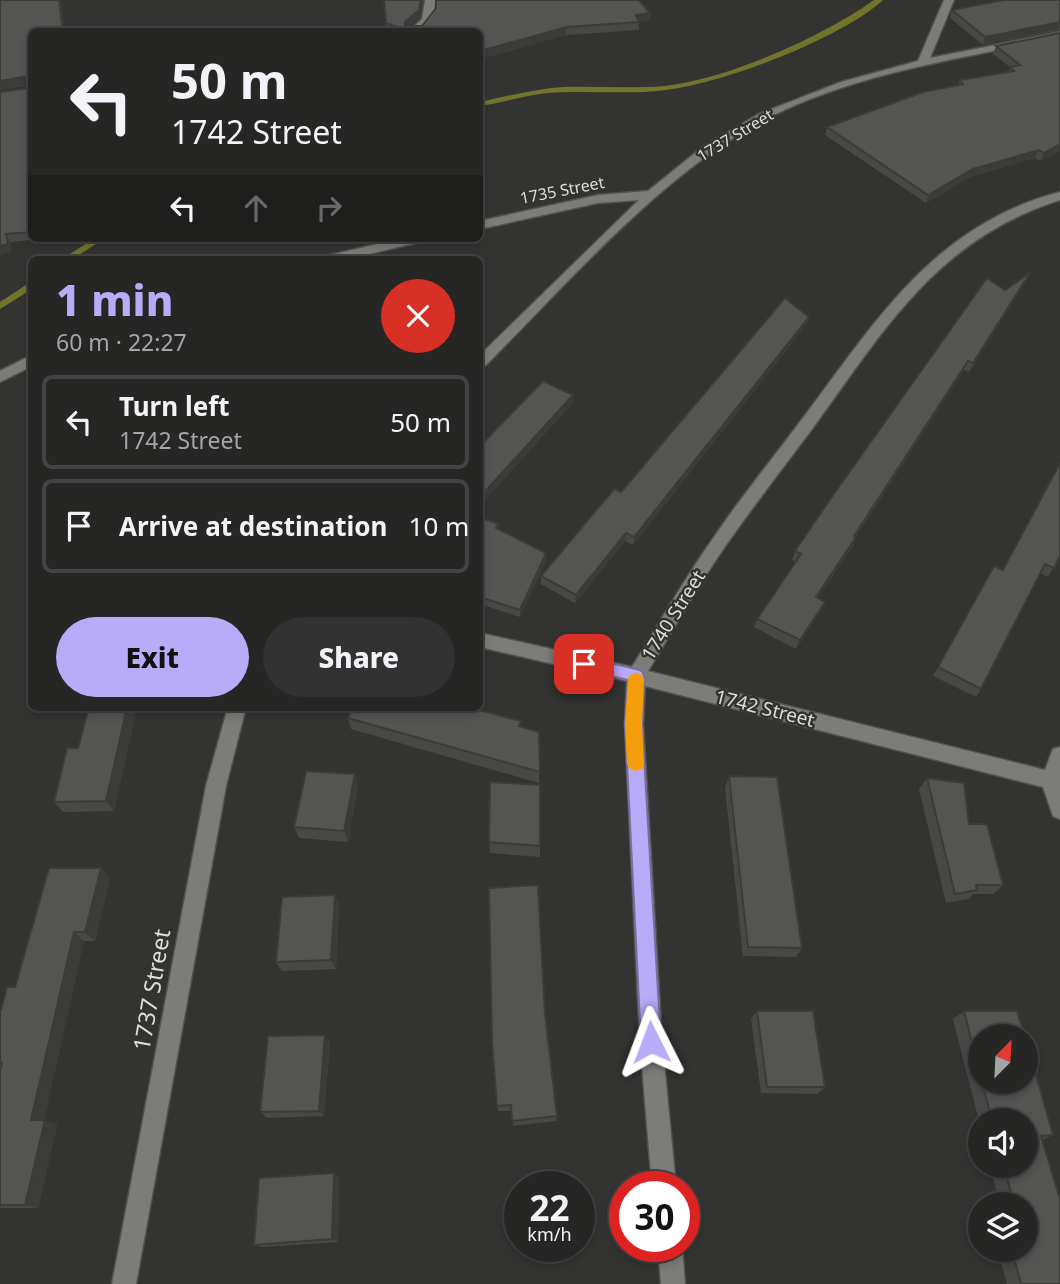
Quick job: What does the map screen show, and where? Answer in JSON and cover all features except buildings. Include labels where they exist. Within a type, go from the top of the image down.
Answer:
[{"type":"street","points":[[418,28],[427,20],[432,9],[430,0]]},
{"type":"street","points":[[922,65],[950,0]]},
{"type":"street","name":"1737 Street","points":[[483,360],[651,195],[727,136],[777,110],[842,86],[922,65],[1060,35]]},
{"type":"street","name":"1735 Street","points":[[483,224],[598,199],[651,195]]},
{"type":"street","name":"1740 Street","points":[[663,1171],[651,1042],[634,724],[636,676],[719,542],[900,299],[936,264],[982,227],[1034,203],[1060,196]]},
{"type":"street","points":[[344,256],[402,242]]},
{"type":"street","points":[[0,377],[28,362]]},
{"type":"street","name":"1742 Street","points":[[483,641],[636,676],[1050,780]]},
{"type":"street","name":"1737 Street","points":[[124,1284],[213,799],[236,711]]},
{"type":"street","points":[[1060,755],[1050,780],[1060,810]]},
{"type":"street","points":[[671,1262],[673,1284]]},
{"type":"waterway","points":[[483,103],[547,91],[650,89],[686,85],[744,67],[808,41],[837,27],[879,0]]},
{"type":"waterway","points":[[72,256],[95,242]]},
{"type":"waterway","points":[[0,306],[28,287]]},
{"type":"slow traffic","points":[[636,679],[636,764]]},
{"type":"route","points":[[584,664],[636,676],[634,724],[651,1042]]}]
